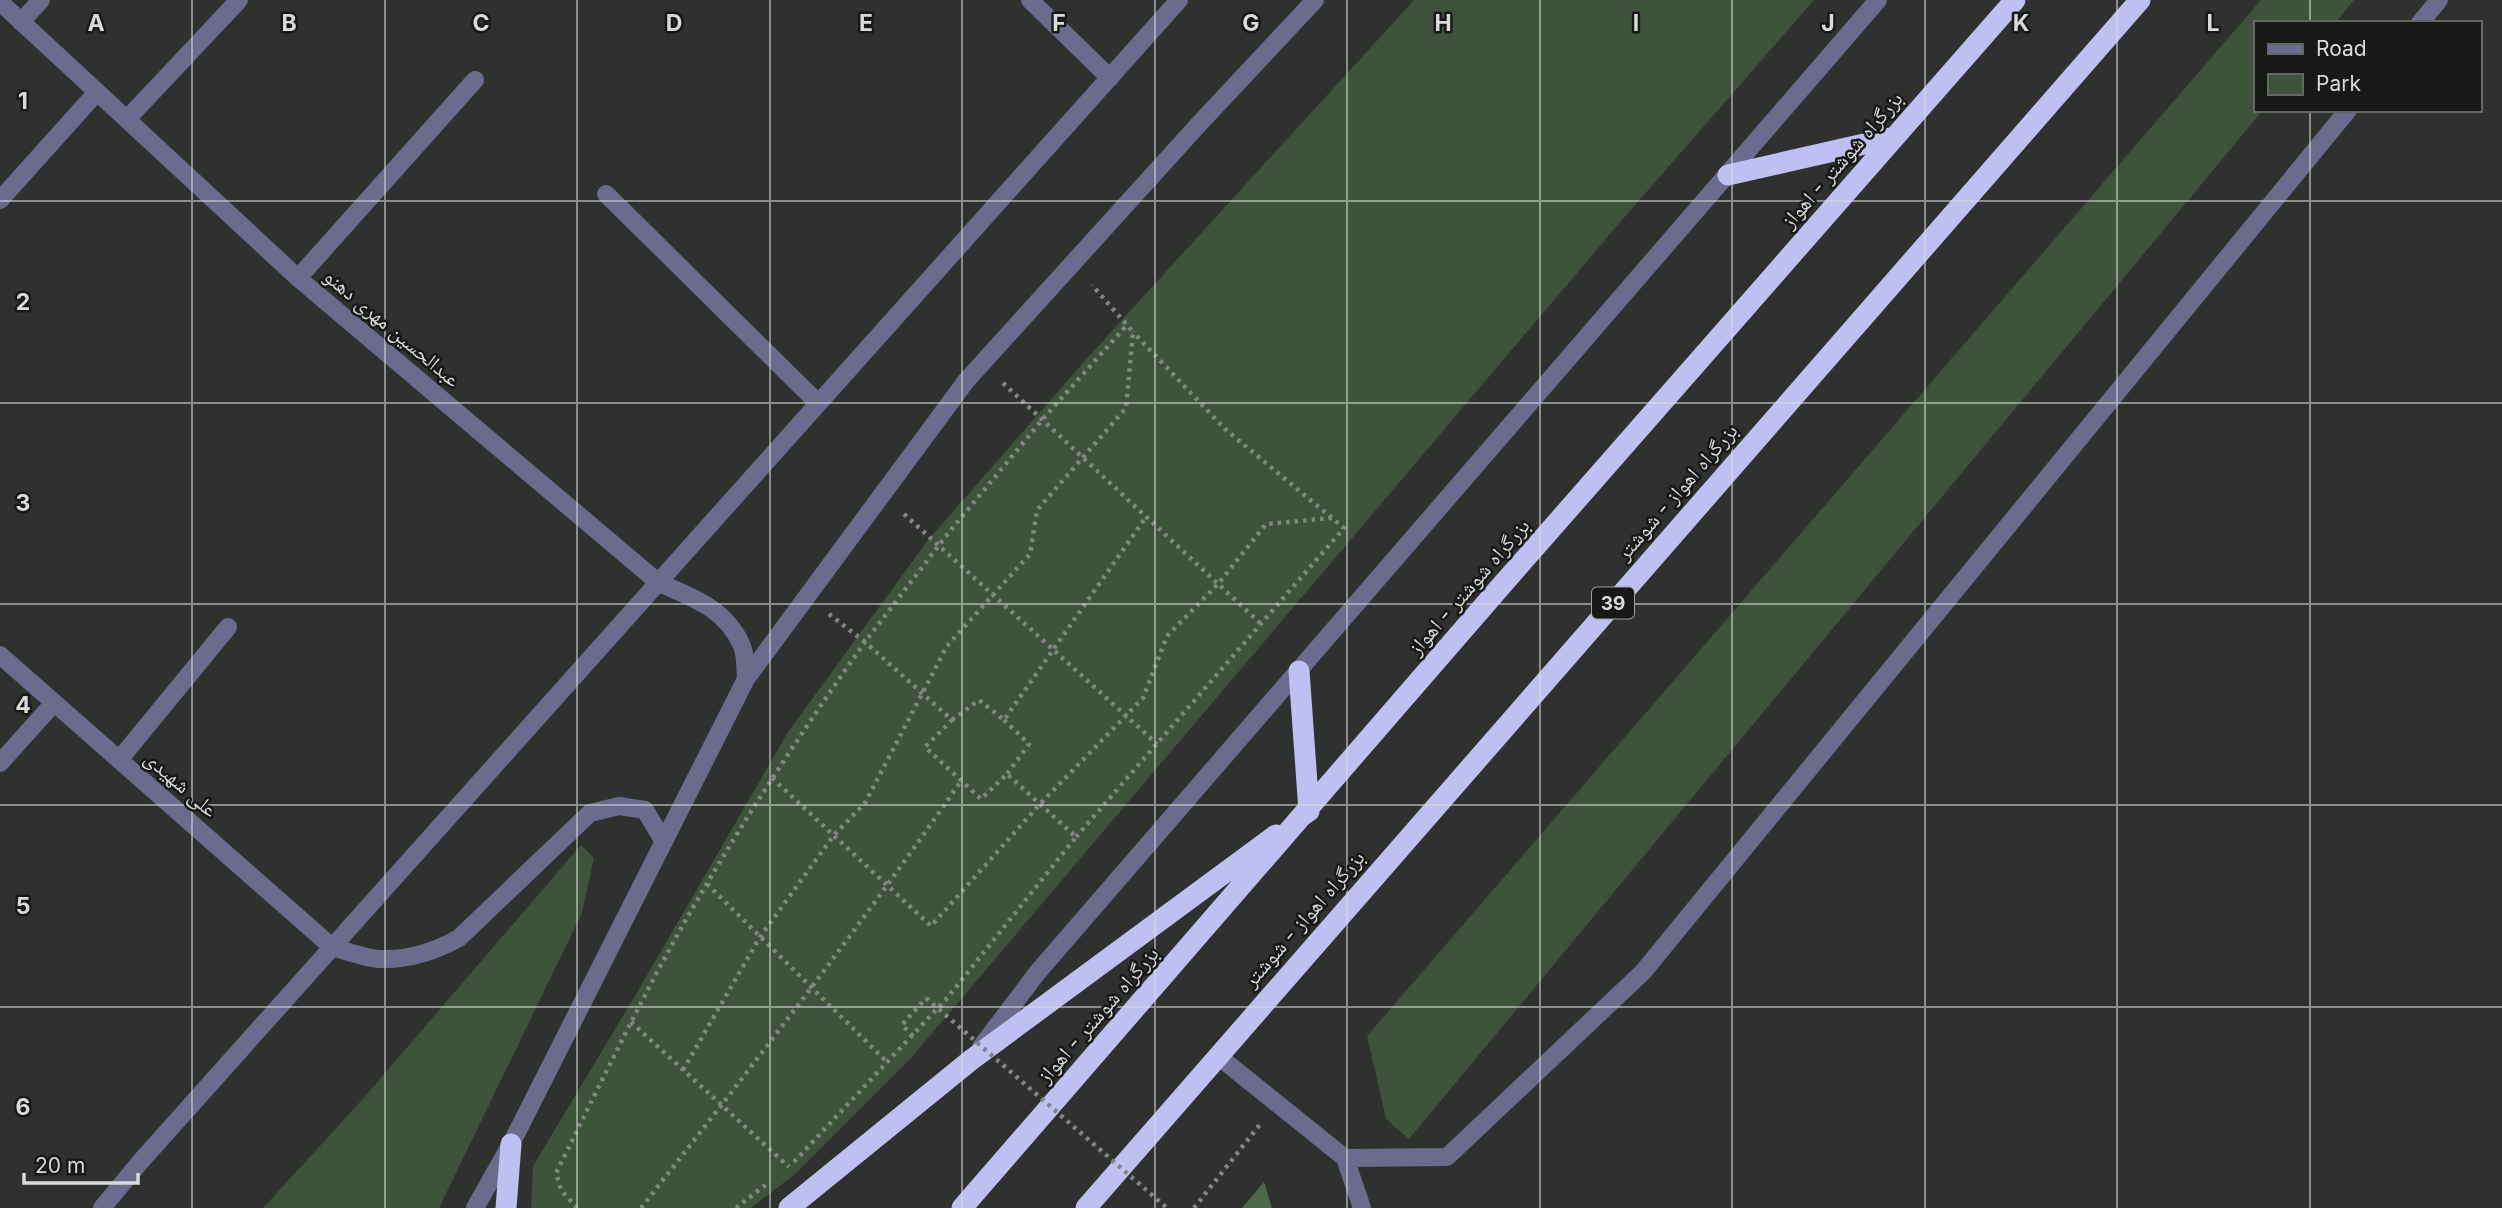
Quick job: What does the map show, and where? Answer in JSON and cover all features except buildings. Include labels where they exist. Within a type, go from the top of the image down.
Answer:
[{"type":"highway","name":"بزرگراه شوشتر - اهواز","points":[[962,1208],[1504,583],[2015,0]]},
{"type":"highway","name":"بزرگراه اهواز - شوشتر","points":[[1086,1208],[2140,0]]},
{"type":"highway","points":[[1728,174],[1895,137]]},
{"type":"highway","points":[[789,1208],[971,1060],[1308,811],[1299,671]]},
{"type":"highway","points":[[506,1208],[511,1144]]},
{"type":"street","points":[[21,22],[41,0]]},
{"type":"street","points":[[127,119],[239,0]]},
{"type":"street","points":[[1030,0],[1110,78]]},
{"type":"street","points":[[102,1208],[141,1161],[1179,0]]},
{"type":"street","points":[[475,1208],[511,1144],[746,679],[966,381],[1072,262],[1315,0]]},
{"type":"street","points":[[971,1060],[1037,973],[1878,0]]},
{"type":"street","points":[[2422,21],[2439,0]]},
{"type":"street","name":"عبدالحسین مهری دهنو","points":[[0,2],[298,278],[659,583],[698,600],[726,618],[743,648],[746,679]]},
{"type":"street","points":[[298,278],[475,80]]},
{"type":"street","points":[[0,200],[97,92]]},
{"type":"street","points":[[1345,1158],[1447,1157],[1643,972],[2346,112]]},
{"type":"street","points":[[607,194],[818,403]]},
{"type":"street","points":[[119,760],[228,627]]},
{"type":"street","name":"علی شهیدی","points":[[0,654],[332,947]]},
{"type":"street","points":[[0,763],[54,703]]},
{"type":"street","points":[[332,947],[379,959],[410,956],[439,949],[459,938],[590,813],[619,806],[645,810],[664,842]]},
{"type":"street","points":[[1218,1056],[1345,1158],[1362,1208]]},
{"type":"path","points":[[736,1208],[789,1167],[948,997],[1076,837],[1344,528],[1225,429],[1127,326],[1072,262]]},
{"type":"path","points":[[577,1208],[561,1191],[556,1173],[631,1022],[707,884],[772,778],[865,642],[940,544],[1042,420],[1127,326]]},
{"type":"path","points":[[683,1070],[760,936],[834,835],[865,803],[947,646],[1030,554],[1037,510],[1126,408],[1133,332]]},
{"type":"path","points":[[982,363],[1261,624]]},
{"type":"path","points":[[882,495],[940,544],[1157,744]]},
{"type":"path","points":[[1004,720],[1146,517]]},
{"type":"path","points":[[772,778],[930,926],[1040,804],[1143,698],[1167,636],[1218,584],[1266,524],[1332,518]]},
{"type":"path","points":[[807,597],[865,642],[952,720]]},
{"type":"path","points":[[979,700],[1004,720],[1029,744],[1007,774],[981,799],[925,747],[952,720],[979,700]]},
{"type":"path","points":[[1007,774],[1076,837]]},
{"type":"path","points":[[641,1208],[813,988],[961,781]]},
{"type":"path","points":[[707,884],[887,1062]]},
{"type":"path","points":[[913,1036],[902,1025],[926,998],[1167,1208]]},
{"type":"path","points":[[631,1022],[789,1167]]},
{"type":"path","points":[[1194,1208],[1277,1104]]},
{"type":"green space","points":[[1414,0],[1814,0],[1616,227],[911,1058],[794,1175],[751,1208],[531,1208],[533,1166],[788,732],[928,540],[1089,356]]},
{"type":"green space","points":[[2261,0],[2354,0],[2337,21],[2254,21],[2254,112],[2261,112],[1409,1139],[1386,1119],[1367,1036]]},
{"type":"green space","points":[[581,845],[594,858],[582,913],[439,1208],[263,1208],[361,1101]]},
{"type":"green space","points":[[1264,1182],[1272,1208],[1242,1208]]}]
